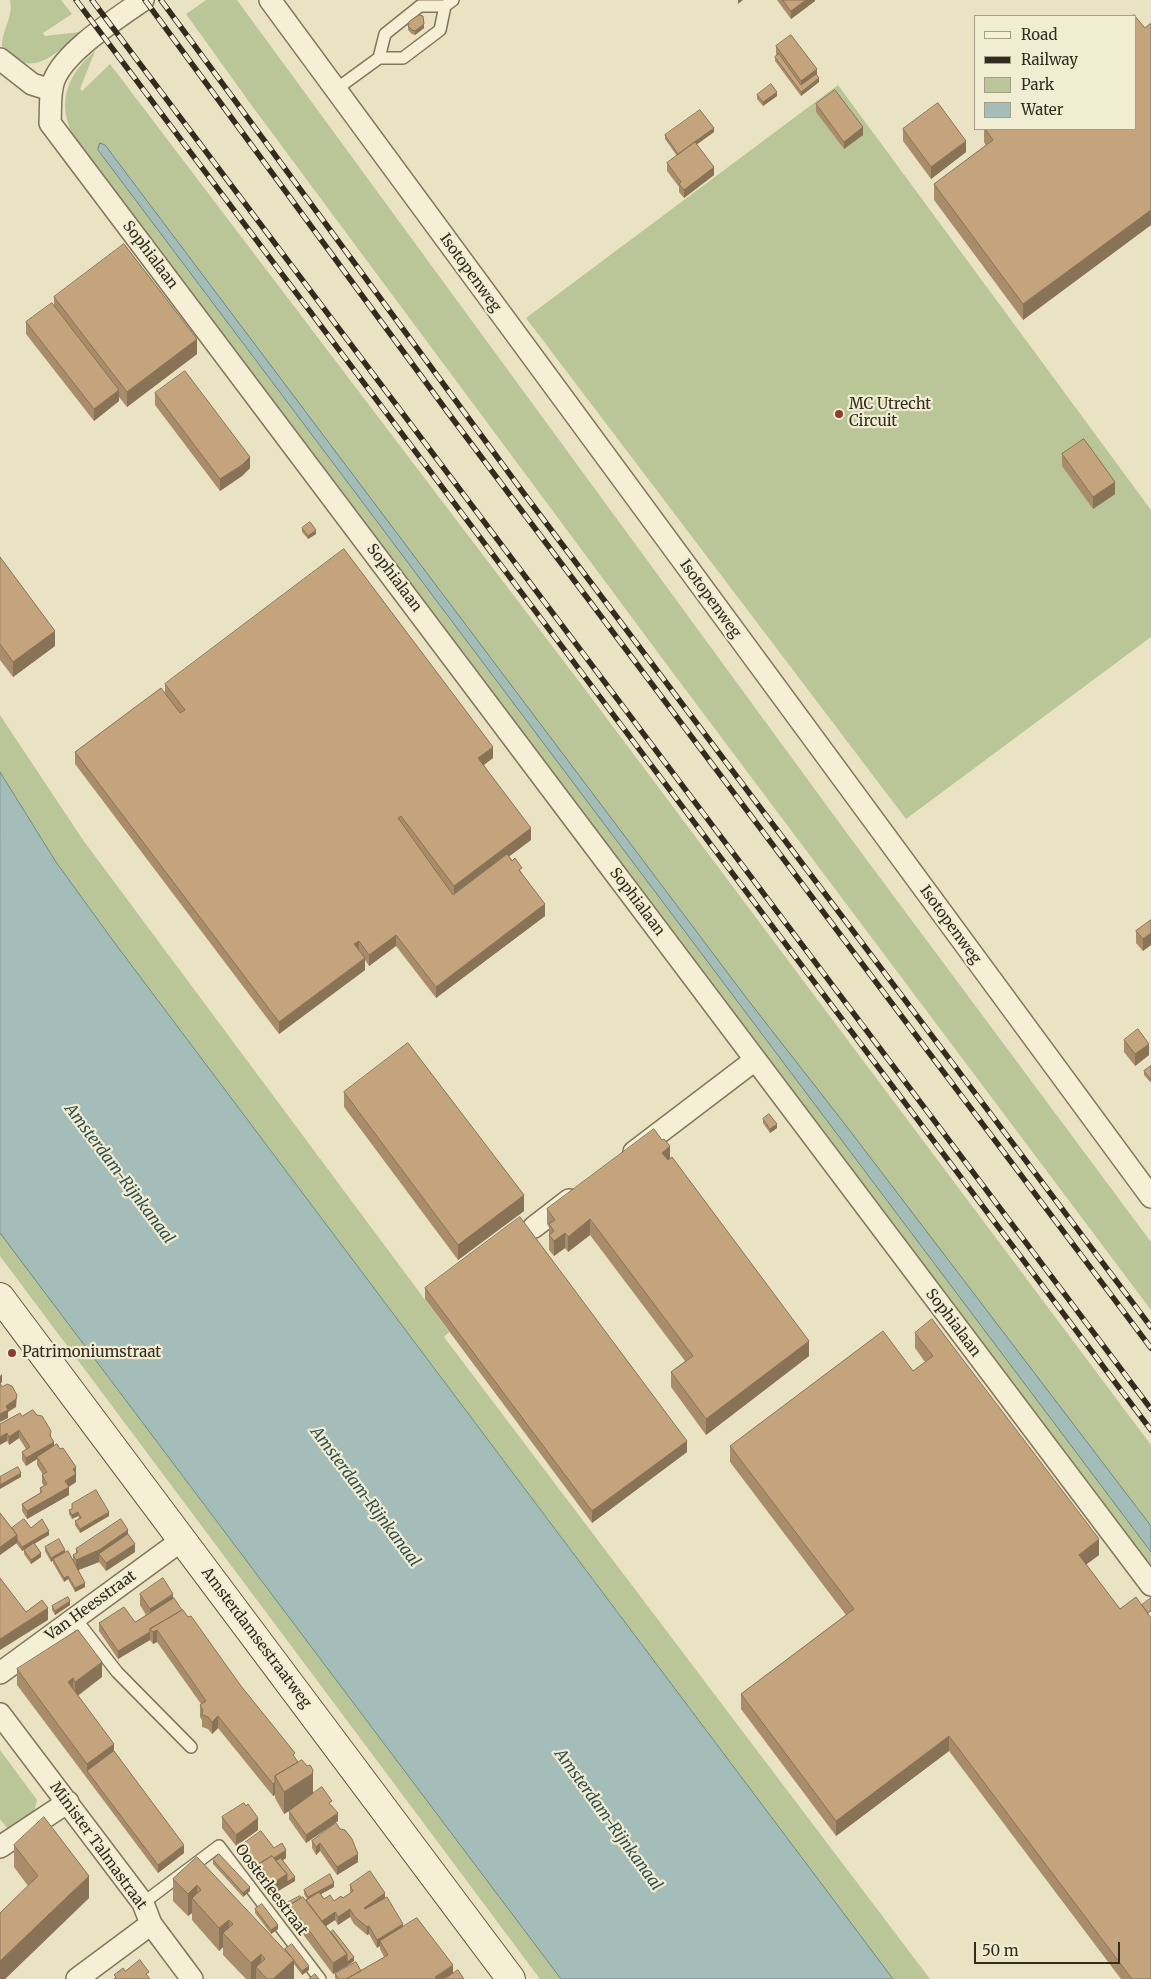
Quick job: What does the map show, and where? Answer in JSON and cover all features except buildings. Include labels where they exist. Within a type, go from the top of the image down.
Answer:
[{"type":"main road","name":"Amsterdamsestraatweg","points":[[0,1297],[511,1979]]},
{"type":"street","name":"Sophialaan","points":[[143,0],[78,50],[54,78],[51,90],[50,123],[517,740],[755,1060],[1151,1585]]},
{"type":"street","name":"Isotopenweg","points":[[270,0],[1151,1197]]},
{"type":"street","points":[[3,67],[32,84],[51,90]]},
{"type":"street","points":[[621,1162],[755,1060]]},
{"type":"street","points":[[534,1227],[581,1191]]},
{"type":"street","name":"Van Heesstraat","points":[[0,1673],[182,1540]]},
{"type":"street","name":"Minister Talmastraat","points":[[0,1714],[143,1903],[151,1924],[192,1979]]},
{"type":"street","points":[[0,1845],[68,1802]]},
{"type":"street","points":[[77,1979],[151,1924]]},
{"type":"lane","points":[[336,90],[379,58],[403,58],[440,30],[449,3],[420,6],[384,34],[379,58]]},
{"type":"lane","points":[[75,1618],[117,1672],[191,1746]]},
{"type":"lane","name":"Oosterleestraat","points":[[143,1903],[219,1846],[320,1979]]},
{"type":"green space","points":[[10,0],[61,0],[72,14],[43,33],[45,36],[80,32],[58,52],[41,61],[23,63],[13,59],[2,48],[11,6]]},
{"type":"green space","points":[[206,0],[237,0],[849,836],[1151,1242],[1151,1310],[682,685],[252,106],[186,14]]},
{"type":"green space","points":[[95,51],[80,89],[82,91],[110,64],[584,688],[1151,1445],[1151,1568],[77,142],[66,117],[66,93],[76,71]]},
{"type":"green space","name":"MC Utrecht Circuit","points":[[838,85],[1151,510],[1151,637],[906,819],[526,318]]},
{"type":"green space","points":[[0,715],[83,840],[449,1332],[444,1337],[930,1979],[893,1979],[114,942],[56,862],[0,772]]},
{"type":"green space","points":[[0,1233],[561,1979],[540,1979],[0,1256]]},
{"type":"green space","points":[[0,1750],[37,1800],[33,1816],[10,1832],[0,1819]]},
{"type":"water","points":[[100,143],[105,145],[748,1000],[1151,1526],[1151,1552],[98,150]]},
{"type":"water","name":"Amsterdam-Rijnkanaal","points":[[0,772],[56,862],[114,942],[893,1979],[561,1979],[0,1233]]},
{"type":"railway","points":[[76,0],[1151,1430]]},
{"type":"railway","points":[[92,0],[1151,1409]]},
{"type":"railway","points":[[145,0],[452,418],[1151,1348]]},
{"type":"railway","points":[[161,0],[528,499],[1151,1327]]},
{"type":"place","name":"MC Utrecht Circuit","points":[[839,414]]},
{"type":"place","name":"Patrimoniumstraat","points":[[12,1353]]}]
